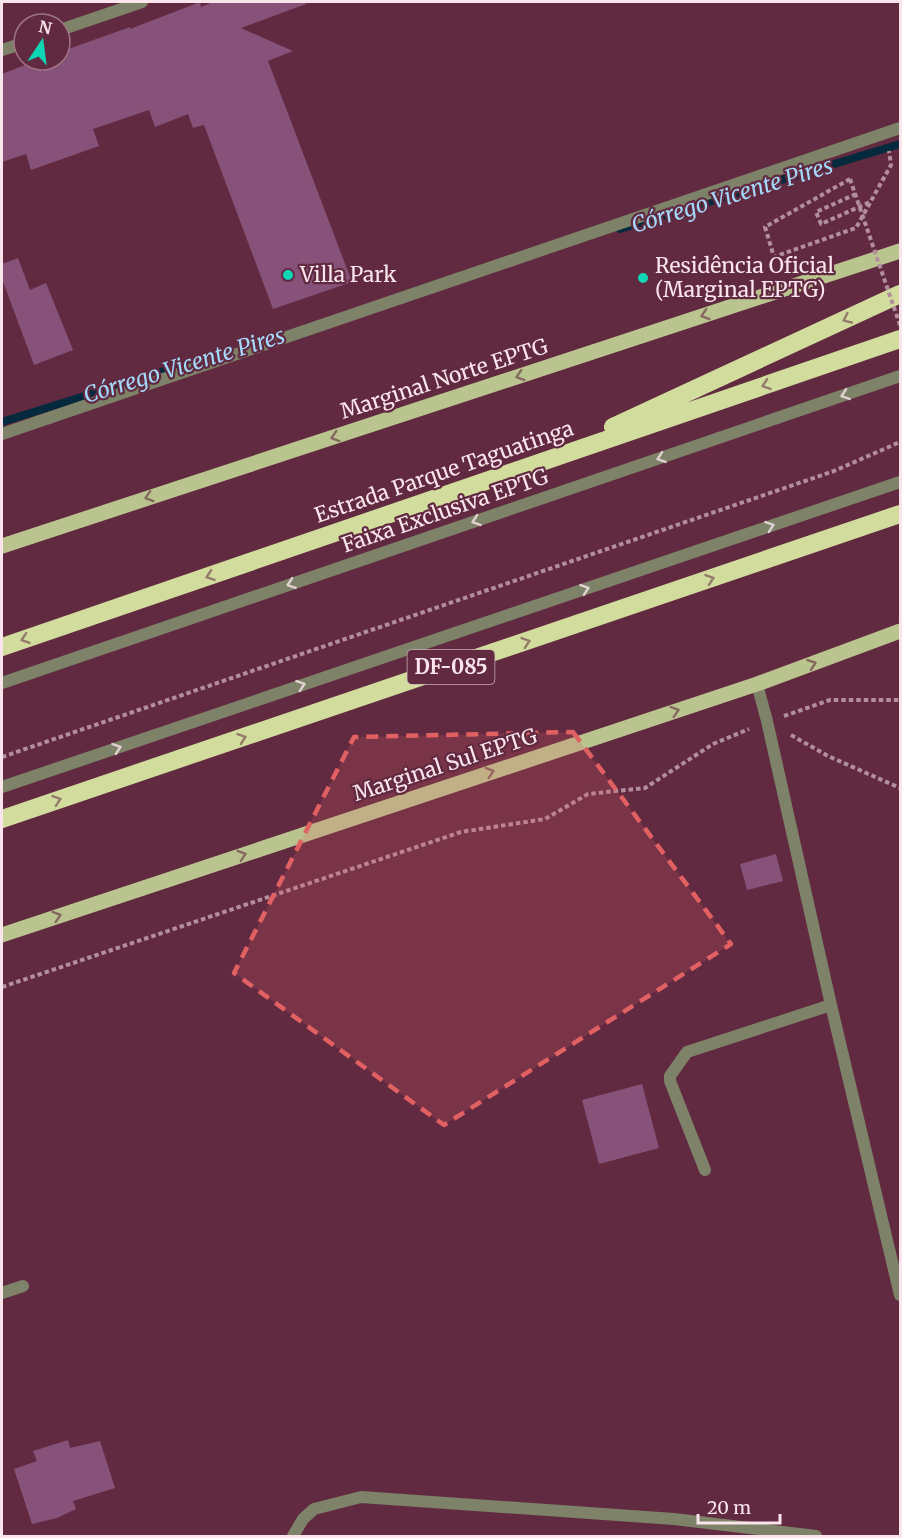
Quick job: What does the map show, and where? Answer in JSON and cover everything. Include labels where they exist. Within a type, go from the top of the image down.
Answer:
[{"type":"highway","points":[[524,468],[900,294]]},
{"type":"highway","name":"Estrada Parque Taguatinga","points":[[2,647],[900,339]]},
{"type":"highway","name":"DF-085","points":[[2,819],[900,514]]},
{"type":"main road","name":"Marginal Norte EPTG","points":[[2,546],[900,251]]},
{"type":"main road","name":"Marginal Sul EPTG","points":[[2,934],[757,684],[900,631]]},
{"type":"street","points":[[72,26],[141,2]]},
{"type":"street","points":[[2,434],[900,128]]},
{"type":"street","name":"Faixa Exclusiva EPTG","points":[[2,682],[900,376]]},
{"type":"street","points":[[2,787],[900,482]]},
{"type":"street","points":[[757,684],[900,1295]]},
{"type":"street","points":[[705,1170],[670,1081],[670,1076],[687,1053],[831,1005]]},
{"type":"street","points":[[2,1293],[23,1286]]},
{"type":"street","points":[[293,1536],[303,1519],[314,1509],[361,1497],[674,1519],[816,1536]]},
{"type":"path","points":[[888,132],[891,165],[871,202],[855,228],[774,257],[765,227],[850,179],[856,194],[900,325]]},
{"type":"path","points":[[856,194],[816,212],[821,224],[871,202]]},
{"type":"path","points":[[2,757],[834,471],[900,442]]},
{"type":"path","points":[[2,987],[461,832],[546,819],[588,794],[645,788],[713,744],[767,721],[830,700],[900,700]]},
{"type":"path","points":[[767,721],[828,756],[900,788]]},
{"type":"highlighted area","points":[[573,732],[731,944],[444,1125],[234,973],[354,737]]},
{"type":"building","points":[[200,2],[201,7],[213,2],[306,2],[306,4],[241,28],[293,51],[268,61],[352,282],[273,309],[204,125],[193,128],[188,114],[155,127],[149,110],[93,129],[99,146],[31,170],[26,154],[2,162],[2,74],[12,70],[12,72],[72,72],[72,48],[130,27],[130,29]]},
{"type":"building","points":[[18,258],[30,290],[46,283],[73,350],[34,365],[2,279],[2,264]]},
{"type":"building","points":[[776,854],[783,881],[747,890],[740,864]]},
{"type":"building","points":[[642,1084],[659,1148],[599,1164],[582,1100]]},
{"type":"building","points":[[68,1440],[70,1448],[100,1441],[115,1488],[73,1501],[76,1509],[57,1518],[32,1524],[14,1469],[37,1461],[33,1451]]},
{"type":"waterway","name":"Córrego Vicente Pires","points":[[620,229],[900,144]]},
{"type":"waterway","name":"Córrego Vicente Pires","points":[[2,422],[221,353]]},
{"type":"place","name":"Villa Park","points":[[288,275]]},
{"type":"place","name":"Residência Oficial (Marginal EPTG)","points":[[643,278]]}]
